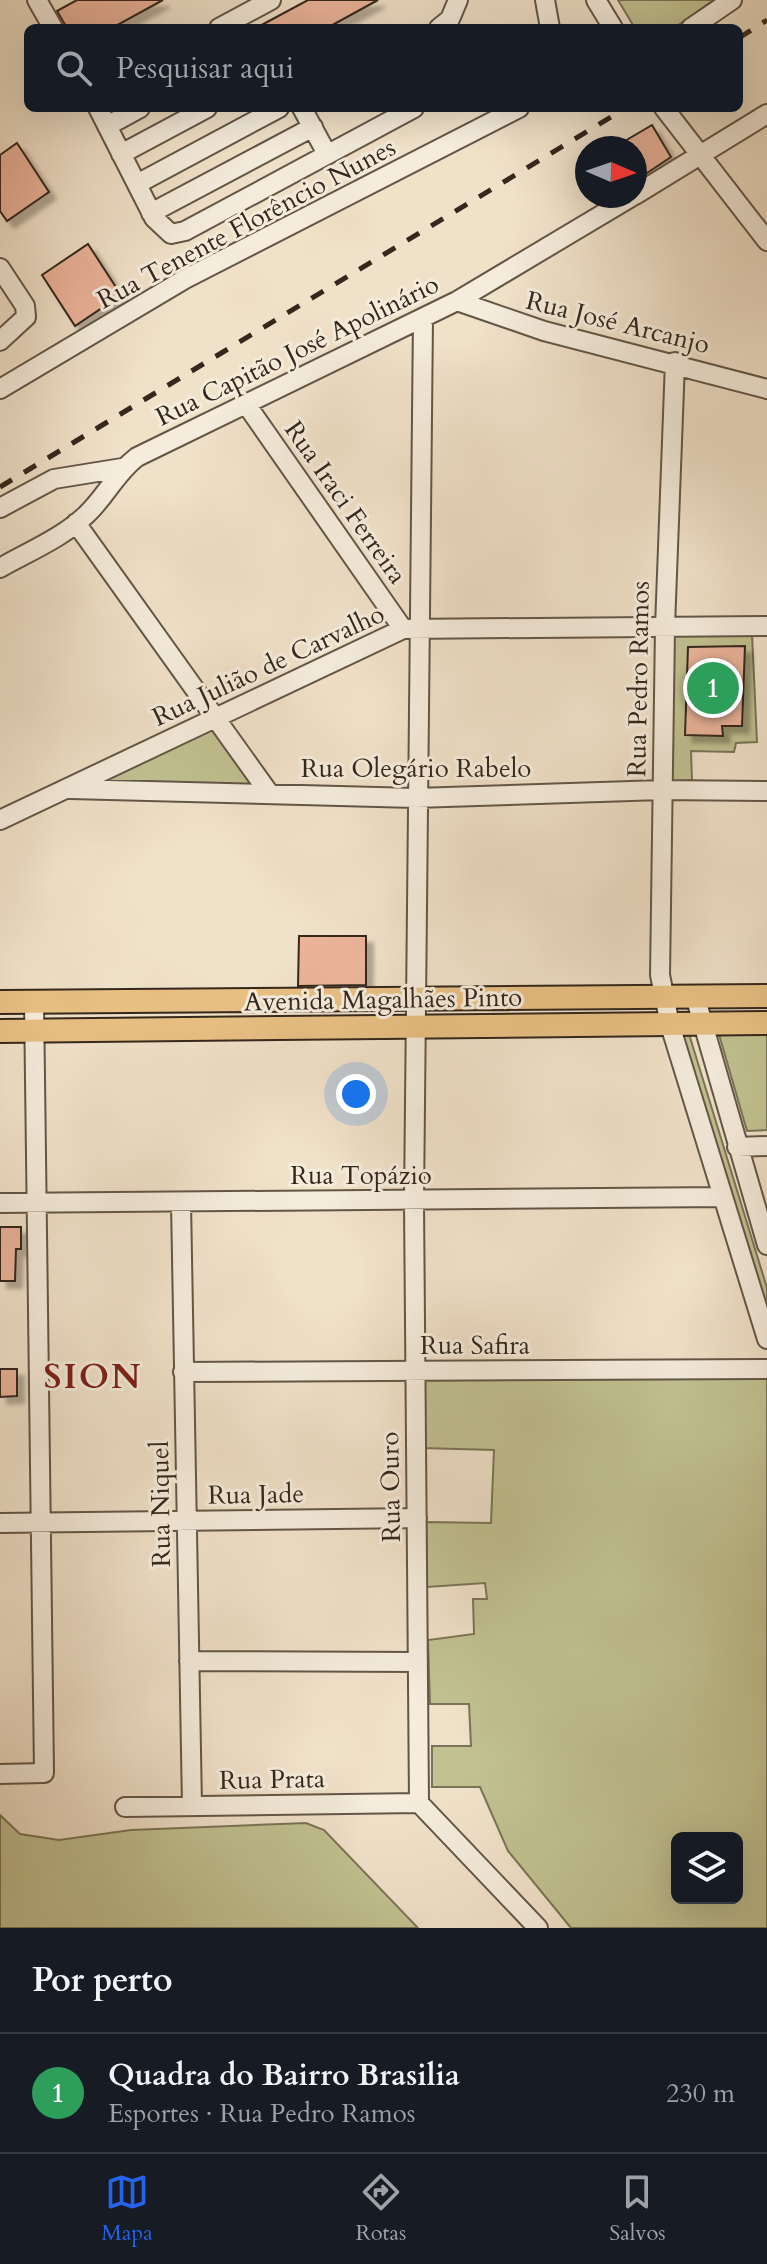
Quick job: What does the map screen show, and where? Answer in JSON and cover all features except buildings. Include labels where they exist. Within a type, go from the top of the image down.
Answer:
[{"type":"main road","name":"Avenida Magalhães Pinto","points":[[0,1002],[767,996]]},
{"type":"main road","points":[[514,1026],[515,998]]},
{"type":"main road","name":"Avenida Magalhães Pinto","points":[[0,1031],[767,1023]]},
{"type":"street","points":[[37,0],[51,24]]},
{"type":"street","points":[[224,24],[248,6],[271,0]]},
{"type":"street","points":[[444,24],[450,19],[458,0]]},
{"type":"street","points":[[545,0],[549,24]]},
{"type":"street","points":[[596,0],[611,24]]},
{"type":"street","points":[[697,24],[732,0]]},
{"type":"street","points":[[248,6],[258,24]]},
{"type":"street","points":[[100,112],[151,213],[165,232],[185,231],[406,112]]},
{"type":"street","points":[[107,126],[133,112]]},
{"type":"street","points":[[121,154],[200,112]]},
{"type":"street","points":[[137,184],[272,112]]},
{"type":"street","points":[[304,112],[327,154]]},
{"type":"street","name":"Rua Tenente Florêncio Nunes","points":[[0,389],[185,279],[511,112]]},
{"type":"street","points":[[667,113],[767,241]]},
{"type":"street","name":"Rua Capitão José Apolinário","points":[[647,188],[767,114]]},
{"type":"street","points":[[151,213],[313,127]]},
{"type":"street","name":"Rua Capitão José Apolinário","points":[[0,568],[76,523],[88,513],[122,468],[137,457],[457,301],[614,208]]},
{"type":"street","points":[[0,268],[26,311],[22,324],[0,341]]},
{"type":"street","name":"Rua José Arcanjo","points":[[457,301],[544,331],[675,362],[767,389]]},
{"type":"street","name":"Rua Ouro","points":[[419,1803],[414,1202],[415,798],[410,630],[423,318]]},
{"type":"street","name":"Rua Pedro Ramos","points":[[675,362],[665,627],[663,996],[767,1339]]},
{"type":"street","name":"Rua Iraci Ferreira","points":[[246,404],[410,630]]},
{"type":"street","points":[[0,508],[54,479],[122,468]]},
{"type":"street","points":[[76,523],[269,793]]},
{"type":"street","name":"Rua Julião de Carvalho","points":[[0,820],[410,630],[767,626]]},
{"type":"street","name":"Rua Olegário Rabelo","points":[[65,789],[415,798],[662,790],[767,791]]},
{"type":"street","points":[[695,996],[700,1024],[767,1245]]},
{"type":"street","points":[[0,1774],[44,1773],[34,1001]]},
{"type":"street","points":[[737,1147],[767,1146]]},
{"type":"street","name":"Rua Topázio","points":[[0,1203],[414,1202],[722,1197]]},
{"type":"street","name":"Rua Niquel","points":[[181,1202],[192,1806]]},
{"type":"street","name":"Rua Safira","points":[[183,1372],[767,1369]]},
{"type":"street","name":"Rua Jade","points":[[0,1523],[417,1518]]},
{"type":"street","points":[[189,1661],[418,1662]]},
{"type":"street","points":[[419,1803],[538,1928]]},
{"type":"street","name":"Rua Prata","points":[[125,1807],[419,1803]]},
{"type":"green space","points":[[618,0],[714,0],[680,24],[632,24]]},
{"type":"green space","points":[[672,634],[752,634],[757,742],[736,743],[734,752],[691,751],[692,780],[668,783]]},
{"type":"green space","points":[[217,719],[269,793],[65,789]]},
{"type":"green space","points":[[716,1024],[767,1024],[767,1130],[747,1131]]},
{"type":"green space","points":[[689,1034],[767,1288],[767,1327],[679,1035]]},
{"type":"green space","points":[[767,1374],[767,1928],[571,1928],[508,1851],[480,1787],[432,1787],[432,1746],[471,1746],[469,1704],[430,1704],[428,1640],[474,1634],[473,1599],[487,1599],[485,1583],[427,1587],[426,1522],[491,1523],[494,1450],[421,1448],[420,1378]]},
{"type":"green space","points":[[0,1815],[20,1834],[59,1840],[131,1830],[306,1823],[324,1830],[418,1928],[0,1928]]},
{"type":"railway","points":[[743,35],[767,20]]},
{"type":"railway","points":[[0,487],[619,112]]},
{"type":"place","name":"Quadra do Bairro Brasilia","points":[[713,688]]},
{"type":"district","name":"SION","points":[[93,1376]]}]
